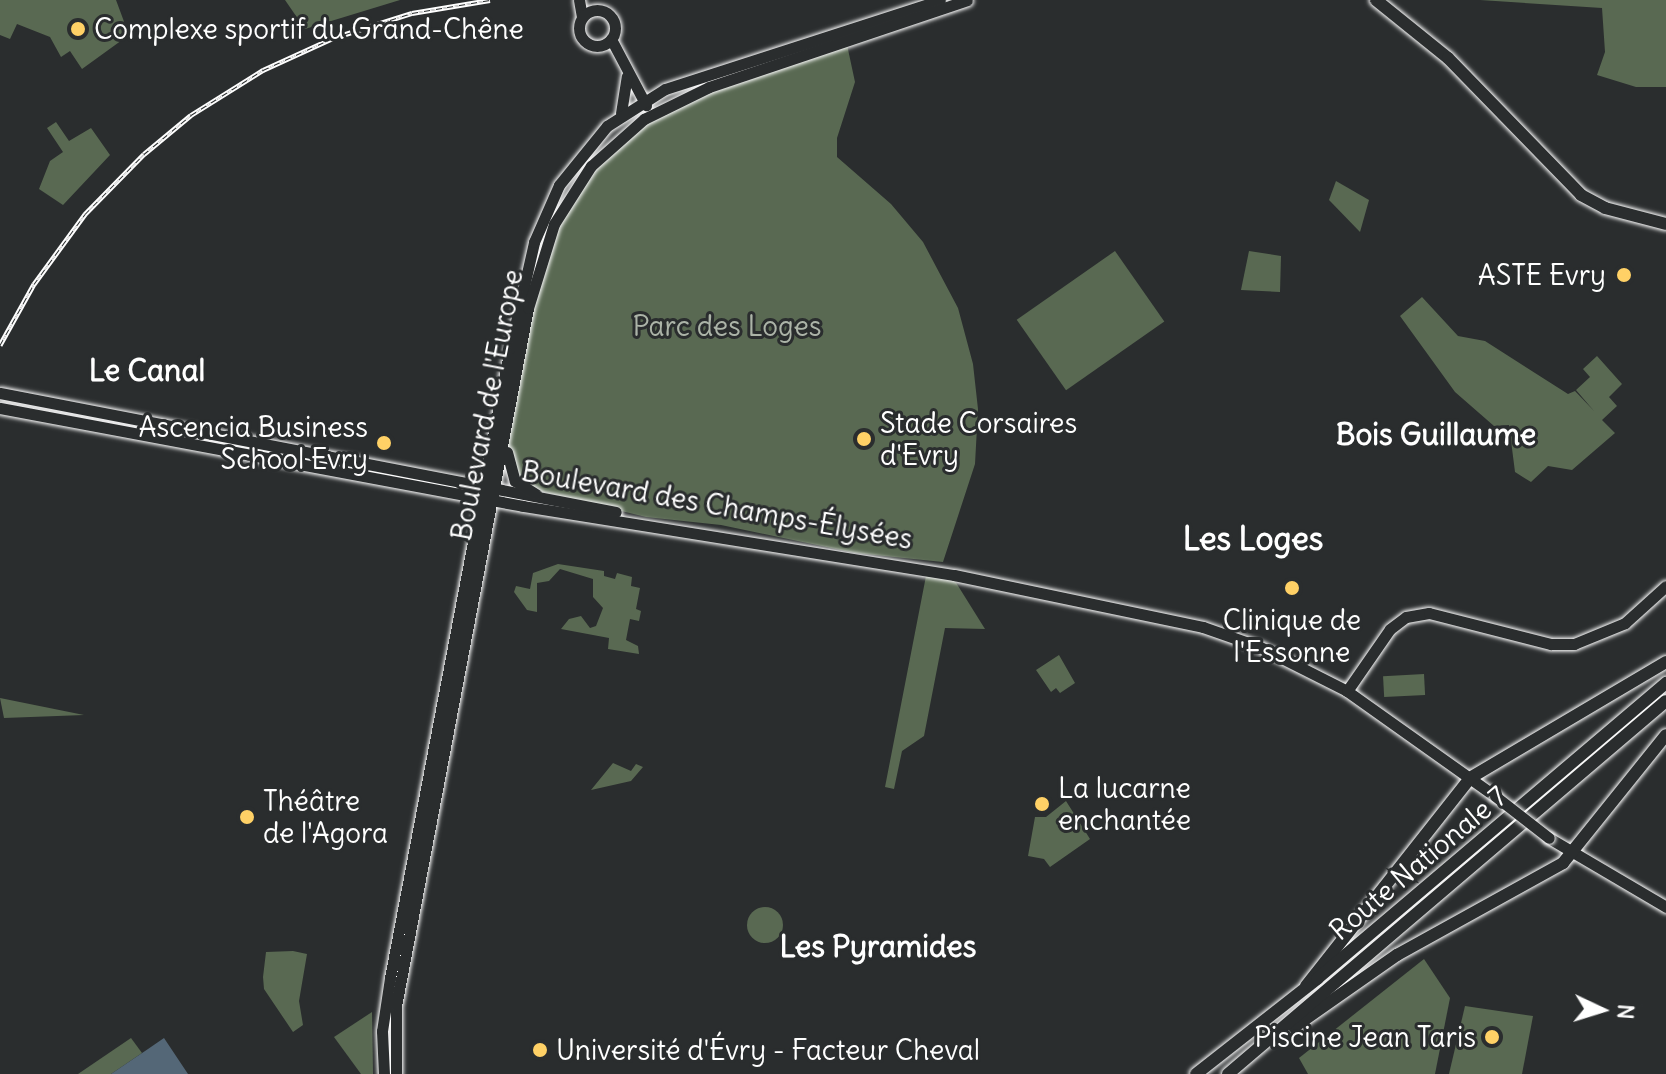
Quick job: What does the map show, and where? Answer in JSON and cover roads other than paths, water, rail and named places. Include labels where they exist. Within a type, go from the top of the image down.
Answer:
[{"type":"main road","points":[[579,0],[587,14],[580,33],[627,75],[665,89]]},
{"type":"main road","name":"Boulevard de l'Europe","points":[[490,494],[491,461],[534,242],[566,174],[620,116],[665,89],[940,0]]},
{"type":"main road","name":"Boulevard de l'Europe","points":[[384,1074],[385,1005],[483,526],[506,438],[528,308],[554,224],[591,166],[653,115],[709,87],[967,0]]},
{"type":"main road","points":[[1378,2],[1448,58],[1562,179],[1599,199],[1666,221]]},
{"type":"main road","points":[[587,14],[612,18],[611,39],[627,75],[653,115]]},
{"type":"main road","points":[[597,46],[611,39]]},
{"type":"main road","points":[[620,116],[627,100],[627,75]]},
{"type":"main road","name":"Boulevard des Champs-Élysées","points":[[0,393],[181,432],[456,480],[523,506],[954,575],[1203,627],[1263,648],[1347,691],[1495,796],[1572,855],[1584,868],[1666,910]]},
{"type":"main road","name":"Boulevard des Champs-Élysées","points":[[0,408],[462,495],[539,497],[936,567],[954,575]]},
{"type":"main road","points":[[506,438],[510,470],[539,497]]},
{"type":"main road","points":[[456,480],[478,475],[491,461]]},
{"type":"main road","points":[[462,495],[477,510],[483,526],[509,509],[523,506]]},
{"type":"main road","name":"Boulevard de l'Europe","points":[[396,1074],[396,1006],[483,526]]},
{"type":"main road","points":[[1347,691],[1390,629],[1406,617],[1429,613],[1551,644],[1574,644],[1625,623],[1666,586]]},
{"type":"main road","points":[[1305,989],[1312,973],[1470,778],[1666,662]]},
{"type":"main road","name":"Route Nationale 7","points":[[1196,1074],[1305,989],[1666,683]]},
{"type":"main road","name":"Route Nationale 7","points":[[1229,1074],[1666,701]]},
{"type":"main road","points":[[1229,1074],[1397,955],[1572,855],[1666,735]]},
{"type":"water","points":[[164,1038],[188,1074],[111,1074],[148,1049]]},
{"type":"railway","points":[[0,345],[34,284],[85,214],[144,154],[191,115],[263,70],[333,38],[412,13],[490,0]]},
{"type":"place","name":"Complexe sportif du Grand-Chêne","points":[[78,29]]},
{"type":"place","name":"ASTE Evry","points":[[1624,275]]},
{"type":"place","name":"Stade Corsaires d'Evry","points":[[864,439]]},
{"type":"place","name":"Ascencia Business School Evry","points":[[384,443]]},
{"type":"place","name":"Clinique de l'Essonne","points":[[1292,588]]},
{"type":"place","name":"La lucarne enchantée","points":[[1042,804]]},
{"type":"place","name":"Théâtre de l'Agora","points":[[247,817]]},
{"type":"place","name":"Piscine Jean Taris","points":[[1492,1037]]},
{"type":"place","name":"Université d'Évry - Facteur Cheval","points":[[540,1050]]},
{"type":"district","name":"Le Canal","points":[[147,370]]},
{"type":"district","name":"Bois Guillaume","points":[[1436,434]]},
{"type":"district","name":"Les Loges","points":[[1253,539]]},
{"type":"district","name":"Les Pyramides","points":[[878,946]]},
{"type":"park label","name":"Parc des Loges","points":[[727,326]]}]
